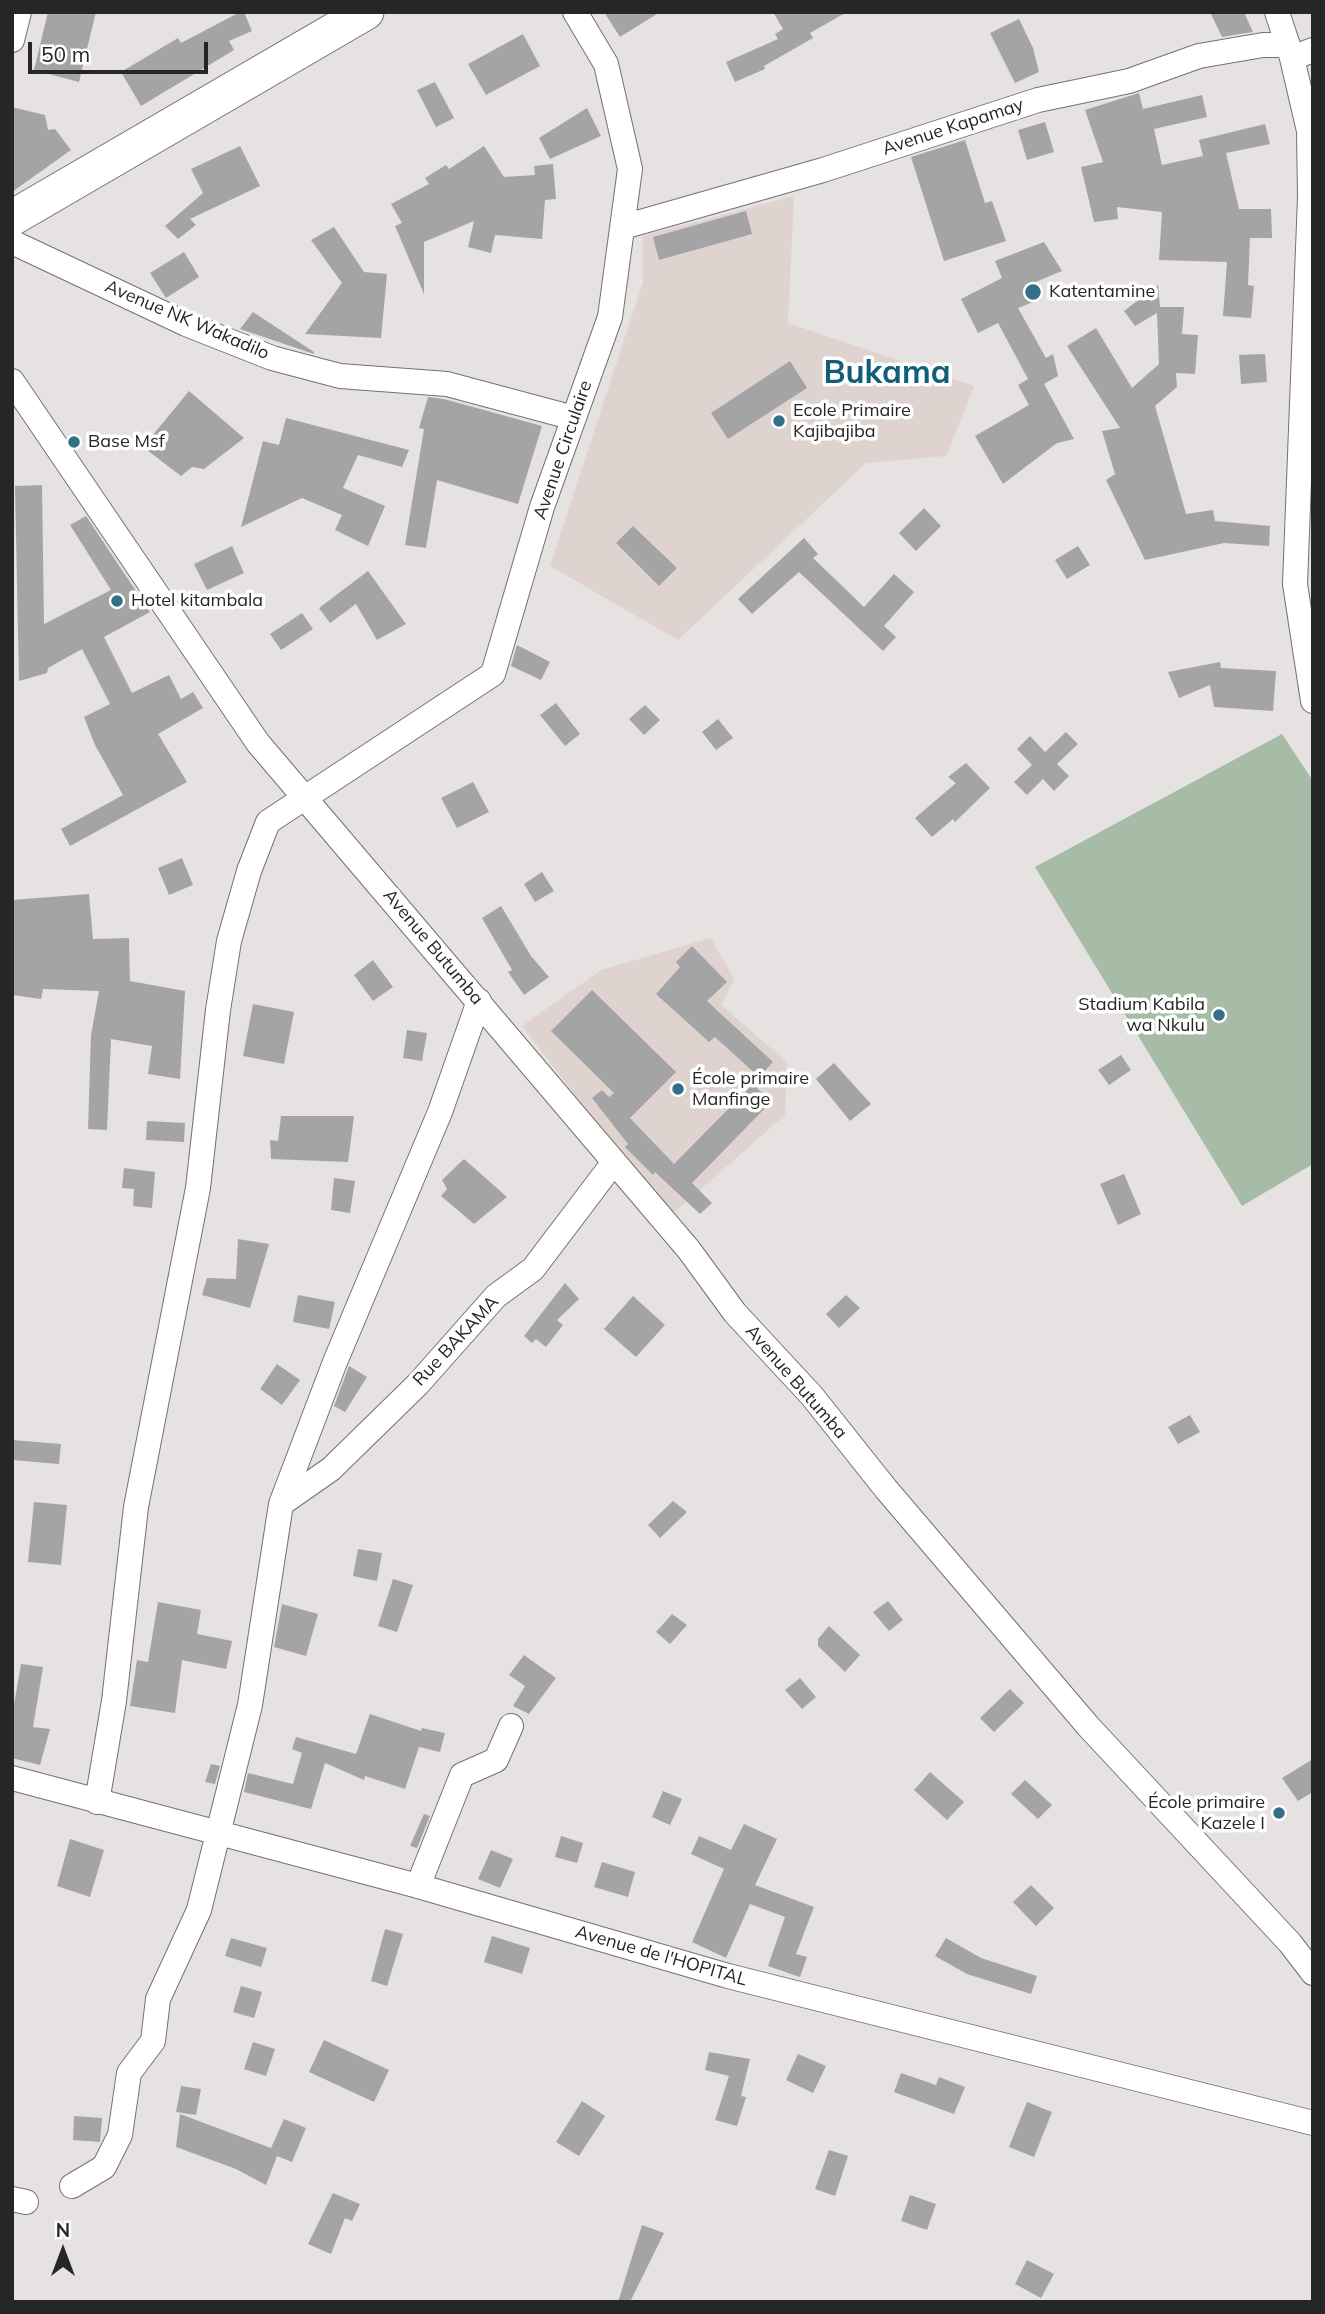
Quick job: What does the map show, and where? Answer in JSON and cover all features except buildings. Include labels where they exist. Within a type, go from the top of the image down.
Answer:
[{"type":"main road","points":[[12,218],[366,12]]},
{"type":"street","points":[[12,40],[19,12]]},
{"type":"street","name":"Avenue Circulaire","points":[[97,1802],[114,1701],[136,1507],[198,1188],[218,1010],[229,941],[268,822],[493,674],[542,507],[610,317],[630,169],[606,64],[575,12]]},
{"type":"street","points":[[1277,12],[1297,51],[1309,131],[1311,197],[1295,584],[1313,701]]},
{"type":"street","name":"Avenue Kapamay","points":[[623,227],[823,170],[1038,100],[1129,81],[1199,56],[1263,45],[1297,51]]},
{"type":"street","name":"Avenue NK Wakadilo","points":[[12,242],[186,324],[272,358],[341,376],[447,384],[574,418]]},
{"type":"street","name":"Avenue Butumba","points":[[12,381],[258,743],[308,798],[690,1250],[735,1313],[812,1396],[886,1489],[1088,1726],[1290,1943],[1313,1973]]},
{"type":"street","points":[[72,2186],[104,2167],[120,2135],[129,2073],[153,2041],[158,1999],[199,1910],[250,1705],[281,1504],[330,1373],[435,1124],[479,1001]]},
{"type":"street","name":"Rue BAKAMA","points":[[281,1504],[331,1469],[418,1384],[496,1296],[533,1269],[614,1162]]},
{"type":"street","points":[[418,1886],[462,1775],[496,1760],[511,1726]]},
{"type":"street","name":"Avenue de l'HOPITAL","points":[[12,1778],[418,1886],[728,1976],[1313,2123]]},
{"type":"shaded area","name":"Ecole Primaire Kajibajiba","points":[[794,196],[788,323],[974,386],[946,456],[866,463],[678,640],[550,566],[643,282],[643,236]]},
{"type":"shaded area","name":"École primaire Manfinge","points":[[711,938],[734,979],[721,1005],[787,1062],[785,1115],[669,1217],[522,1026],[601,970]]},
{"type":"green space","name":"Stadium Kabila wa Nkulu","points":[[1282,734],[1313,781],[1313,1164],[1242,1206],[1035,867]]},
{"type":"place","name":"Katentamine","points":[[1033,292]]},
{"type":"place","name":"Ecole Primaire Kajibajiba","points":[[779,421]]},
{"type":"place","name":"Base Msf","points":[[74,442]]},
{"type":"place","name":"Hotel kitambala","points":[[117,601]]},
{"type":"place","name":"Stadium Kabila wa Nkulu","points":[[1219,1015]]},
{"type":"place","name":"École primaire Manfinge","points":[[678,1089]]},
{"type":"place","name":"École primaire Kazele I","points":[[1279,1813]]},
{"type":"district","name":"Bukama","points":[[887,373]]}]
